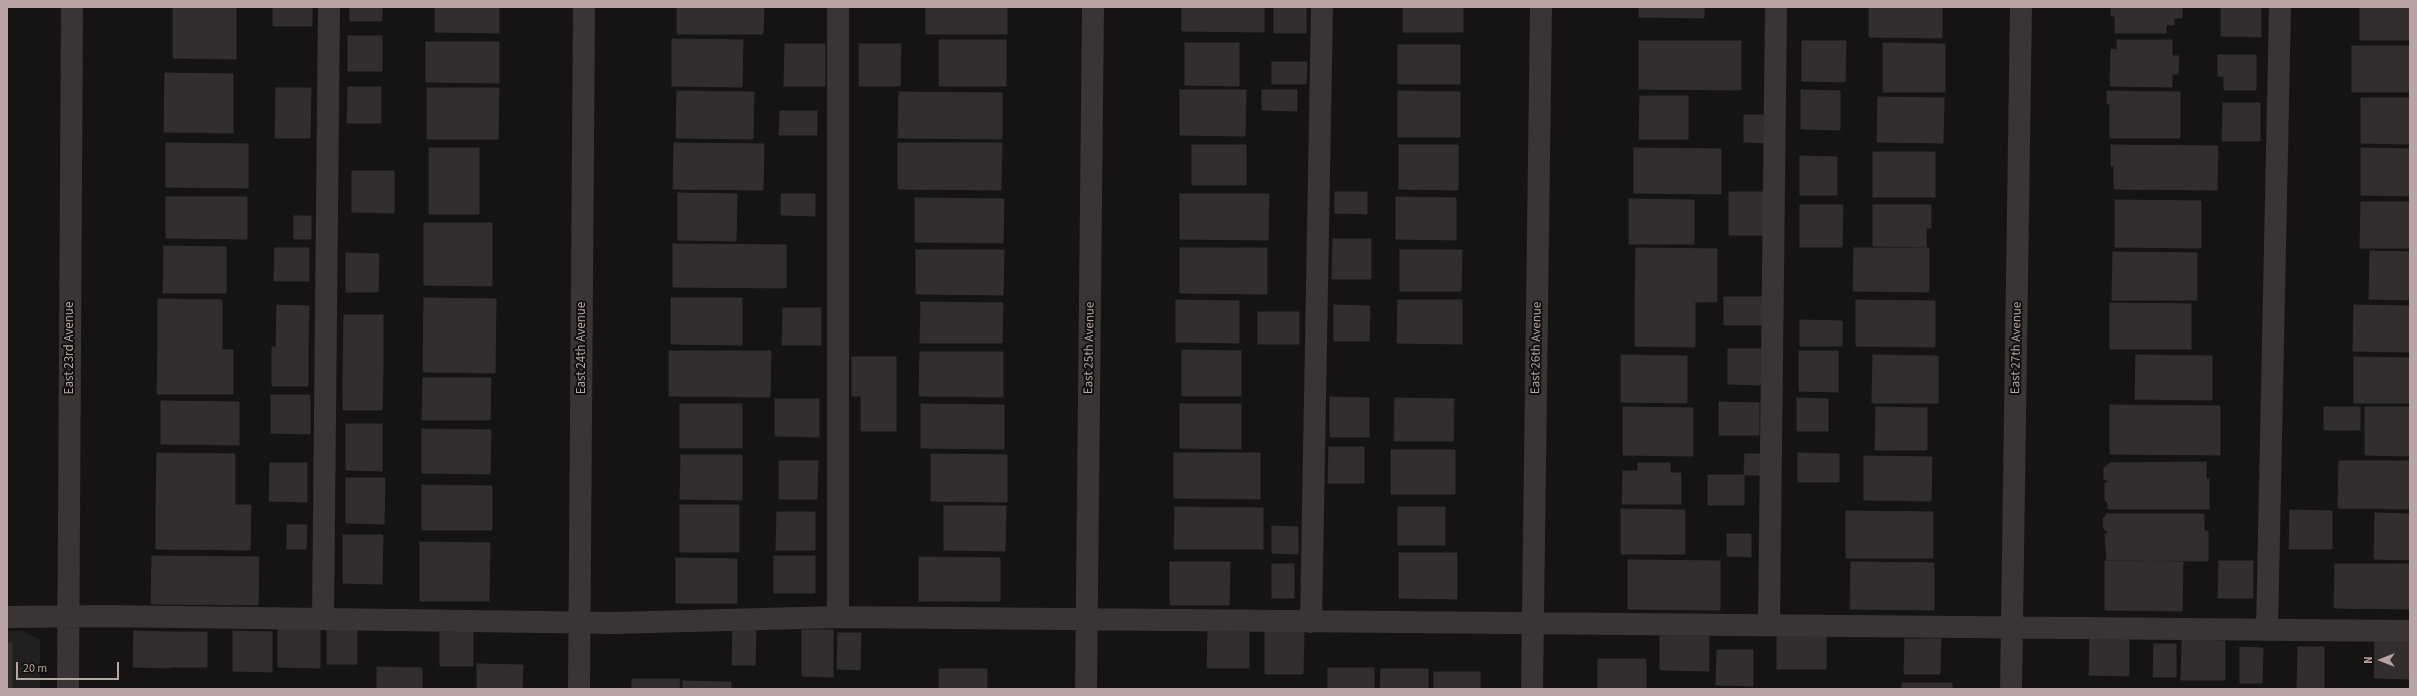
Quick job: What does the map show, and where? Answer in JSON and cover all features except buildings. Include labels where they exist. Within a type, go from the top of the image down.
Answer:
[{"type":"street","name":"East 23rd Avenue","points":[[68,689],[72,7]]},
{"type":"street","points":[[323,618],[329,7]]},
{"type":"street","name":"East 24th Avenue","points":[[579,689],[584,7]]},
{"type":"street","points":[[838,7],[838,617]]},
{"type":"street","name":"East 25th Avenue","points":[[1086,689],[1093,7]]},
{"type":"street","points":[[1312,622],[1322,7]]},
{"type":"street","name":"East 26th Avenue","points":[[1532,689],[1541,7]]},
{"type":"street","points":[[1769,625],[1776,7]]},
{"type":"street","name":"East 27th Avenue","points":[[2012,689],[2021,7]]},
{"type":"street","points":[[2267,630],[2280,7]]},
{"type":"street","points":[[7,617],[106,616],[580,622],[838,617],[1533,624],[1972,626],[2013,629],[2410,631]]},
{"type":"shaded area","points":[[7,631],[24,631],[40,640],[40,689],[7,689]]}]
